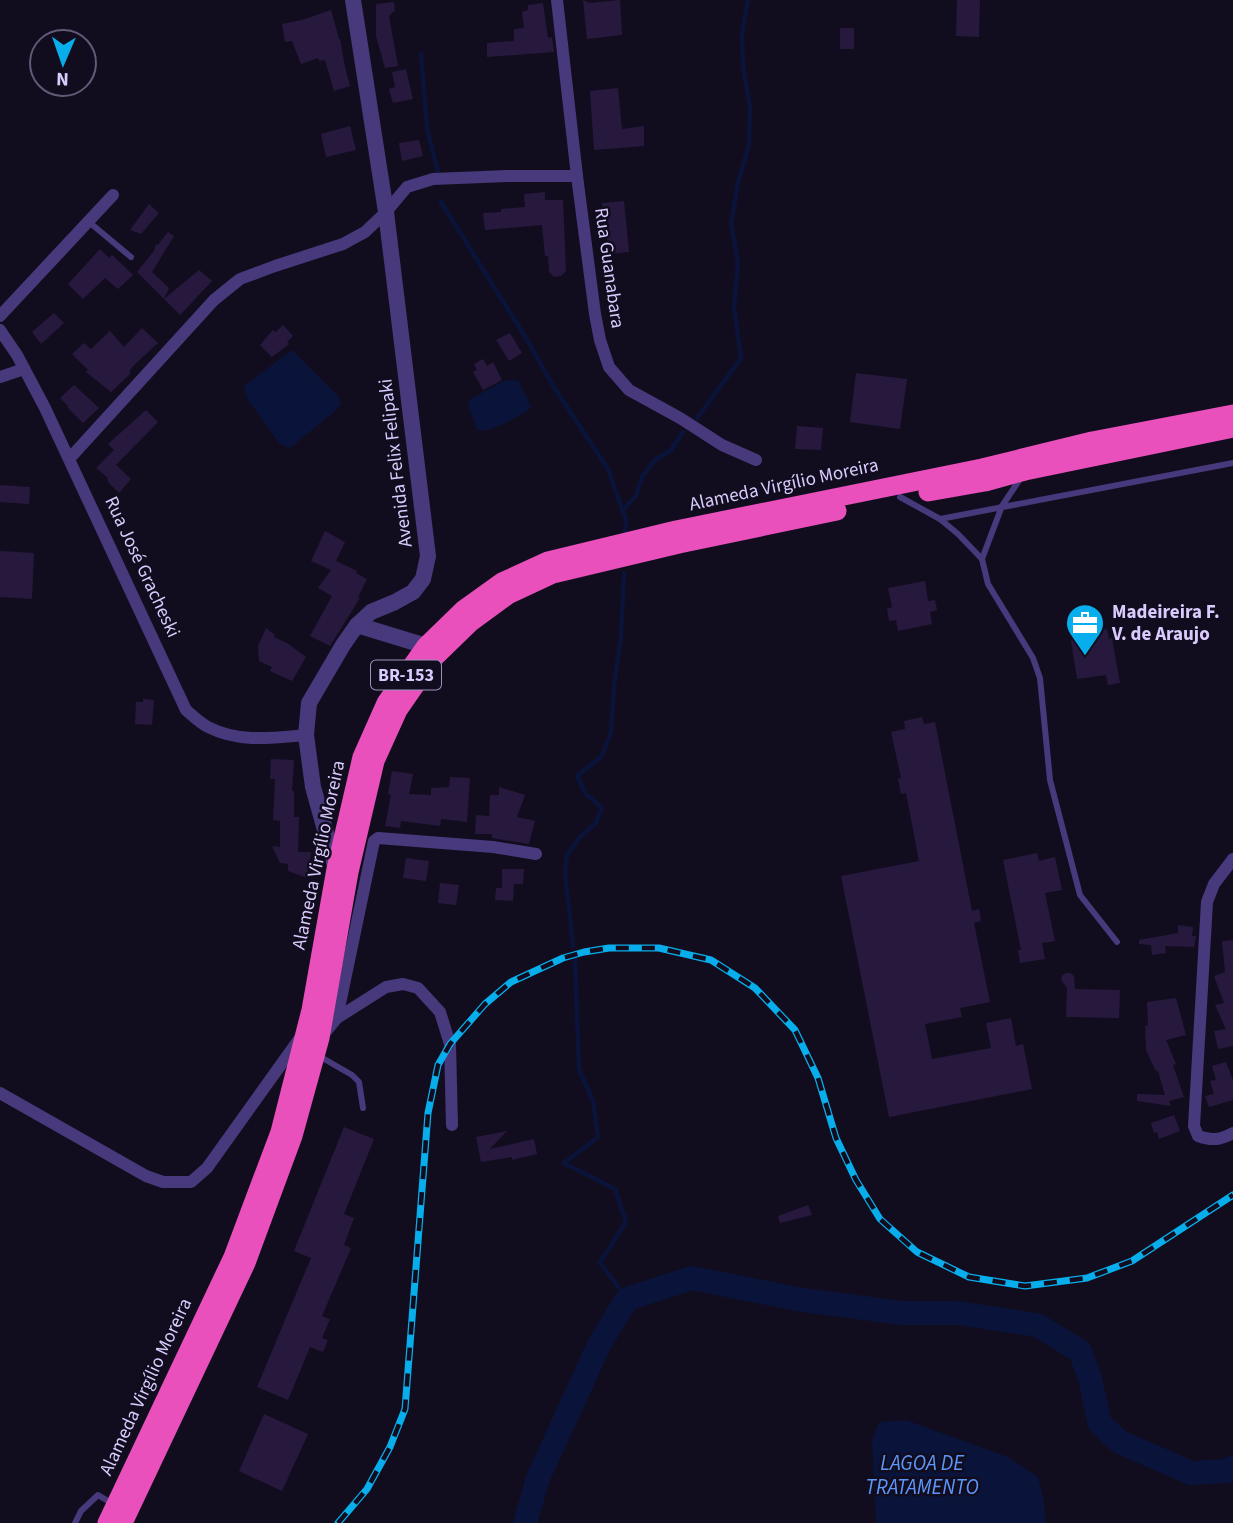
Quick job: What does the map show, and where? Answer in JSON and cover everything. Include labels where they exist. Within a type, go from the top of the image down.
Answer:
[{"type":"highway","name":"Alameda Virgílio Moreira","points":[[314,1040],[311,1010],[336,869],[362,757],[386,704],[426,646],[463,610],[502,582],[548,561],[676,530],[1233,414]]},
{"type":"highway","name":"Alameda Virgílio Moreira","points":[[107,1523],[122,1513],[246,1263],[293,1136],[375,761],[398,710],[433,658],[471,621],[508,595],[553,575],[679,544],[1233,428]]},
{"type":"street","name":"Avenida Felix Felipaki","points":[[336,869],[313,787],[306,735],[309,702],[357,625],[371,612],[414,592],[423,579],[428,556],[386,212],[354,0]]},
{"type":"street","name":"Rua Guanabara","points":[[557,0],[595,314],[609,367],[629,390],[722,445],[755,460]]},
{"type":"street","points":[[70,458],[214,300],[240,279],[342,244],[365,232],[407,187],[433,179],[577,176]]},
{"type":"street","points":[[0,316],[113,195]]},
{"type":"street","name":"Rua José Gracheski","points":[[0,330],[24,369],[70,458],[186,710],[206,727],[233,737],[262,739],[306,735]]},
{"type":"street","points":[[0,377],[24,369]]},
{"type":"street","points":[[357,625],[426,646]]},
{"type":"street","points":[[337,1018],[374,841],[378,838],[536,854]]},
{"type":"street","points":[[1233,859],[1214,884],[1207,902],[1194,1126],[1198,1136],[1209,1140],[1223,1139],[1233,1133]]},
{"type":"street","points":[[0,1093],[146,1176],[163,1182],[191,1182],[207,1168],[314,1040],[337,1018],[386,987],[403,984],[418,988],[440,1012],[450,1044],[452,1125]]},
{"type":"lane","points":[[89,222],[131,257]]},
{"type":"lane","points":[[940,519],[1233,463]]},
{"type":"lane","points":[[982,559],[1002,506],[1025,471]]},
{"type":"lane","points":[[900,497],[940,519],[982,559],[988,584],[1032,657],[1040,678],[1050,780],[1080,895],[1117,942]]},
{"type":"lane","points":[[314,1040],[359,1082],[363,1108]]},
{"type":"lane","points":[[75,1523],[81,1511],[98,1495],[122,1513]]},
{"type":"water","points":[[292,350],[338,396],[341,404],[290,448],[280,444],[248,400],[244,386]]},
{"type":"water","points":[[504,381],[519,381],[531,407],[496,427],[477,430],[469,400]]},
{"type":"water","name":"LAGOA DE TRATAMENTO","points":[[906,1420],[1008,1457],[1038,1477],[1046,1523],[876,1523],[872,1440],[879,1422]]},
{"type":"building","points":[[583,0],[590,3],[620,0],[622,35],[587,39]]},
{"type":"building","points":[[957,0],[980,0],[979,37],[956,36]]},
{"type":"building","points":[[394,2],[395,10],[389,16],[398,66],[385,68],[376,36],[376,4]]},
{"type":"building","points":[[543,3],[548,38],[552,37],[554,52],[487,57],[487,43],[514,41],[514,29],[524,28],[522,12],[528,10],[528,5]]},
{"type":"building","points":[[331,10],[350,86],[334,91],[325,60],[319,61],[318,58],[301,64],[292,41],[285,42],[282,24]]},
{"type":"building","points":[[840,28],[854,28],[854,49],[840,49]]},
{"type":"building","points":[[406,69],[413,99],[393,103],[389,89],[395,87],[392,72]]},
{"type":"building","points":[[618,88],[622,129],[644,126],[644,146],[594,150],[590,91]]},
{"type":"building","points":[[350,126],[356,150],[326,157],[321,134]]},
{"type":"building","points":[[419,140],[423,156],[402,161],[399,143]]},
{"type":"building","points":[[545,192],[545,200],[563,200],[566,271],[561,276],[554,277],[549,272],[542,225],[485,230],[483,213],[525,207],[524,194]]},
{"type":"building","points":[[624,201],[629,252],[609,254],[602,203]]},
{"type":"building","points":[[149,204],[159,213],[141,234],[130,230]]},
{"type":"building","points":[[168,232],[174,236],[152,272],[169,288],[164,299],[137,272],[154,251],[156,244],[158,245]]},
{"type":"building","points":[[100,249],[109,258],[112,255],[133,275],[118,289],[105,278],[83,299],[68,284]]},
{"type":"building","points":[[199,270],[212,281],[180,315],[164,299]]},
{"type":"building","points":[[54,313],[64,323],[41,344],[32,332]]},
{"type":"building","points":[[283,325],[293,336],[287,342],[289,344],[272,357],[260,345],[273,330],[276,332]]},
{"type":"building","points":[[142,328],[158,343],[133,366],[129,372],[131,373],[111,392],[86,372],[88,370],[72,354],[84,343],[91,349],[110,331],[124,347]]},
{"type":"building","points":[[510,333],[522,353],[509,361],[496,340]]},
{"type":"building","points":[[483,359],[487,366],[493,362],[502,380],[483,390],[473,372],[477,370],[474,364]]},
{"type":"building","points":[[856,373],[907,379],[900,429],[850,422]]},
{"type":"building","points":[[74,385],[99,408],[83,423],[60,398]]},
{"type":"building","points":[[146,410],[158,422],[116,465],[131,479],[119,493],[96,468],[114,450],[108,444]]},
{"type":"building","points":[[797,426],[823,428],[821,450],[795,449]]},
{"type":"building","points":[[0,485],[30,487],[29,504],[0,502]]},
{"type":"building","points":[[325,531],[345,542],[336,561],[367,579],[358,597],[360,598],[330,646],[310,636],[332,596],[318,588],[331,570],[311,561]]},
{"type":"building","points":[[0,551],[34,553],[32,599],[0,597]]},
{"type":"building","points":[[925,581],[928,601],[935,600],[937,610],[930,612],[932,624],[898,631],[896,620],[889,621],[887,609],[892,607],[888,588]]},
{"type":"building","points":[[1101,611],[1105,630],[1107,629],[1109,639],[1112,638],[1120,683],[1108,685],[1106,675],[1077,679],[1071,640],[1090,637],[1086,614]]},
{"type":"building","points":[[266,628],[274,637],[306,657],[292,681],[270,671],[272,667],[259,661],[258,646]]},
{"type":"building","points":[[143,699],[154,700],[152,725],[135,724],[136,702],[143,702]]},
{"type":"building","points":[[922,717],[924,724],[935,722],[972,911],[979,909],[981,921],[974,923],[990,1002],[960,1008],[962,1017],[925,1024],[932,1059],[991,1048],[986,1023],[1011,1018],[1016,1046],[1023,1044],[1032,1089],[889,1117],[841,876],[919,861],[906,793],[901,794],[900,790],[898,779],[901,778],[891,732],[905,729],[904,721]]},
{"type":"building","points":[[271,759],[294,760],[292,791],[294,817],[299,817],[298,852],[311,852],[307,878],[288,871],[288,864],[280,863],[272,846],[280,847],[280,821],[273,820],[275,779],[270,779]]},
{"type":"building","points":[[392,771],[413,774],[409,794],[431,795],[431,788],[449,787],[450,777],[470,778],[467,822],[441,819],[440,826],[401,821],[400,828],[385,826]]},
{"type":"building","points":[[499,787],[525,795],[517,817],[535,821],[529,844],[492,838],[492,834],[475,834],[476,815],[489,816],[490,795],[499,795]]},
{"type":"building","points":[[1037,853],[1039,861],[1055,857],[1062,890],[1045,893],[1055,941],[1042,943],[1045,959],[1020,963],[1018,950],[1021,950],[1003,860]]},
{"type":"building","points":[[406,858],[429,861],[426,881],[403,878]]},
{"type":"building","points":[[502,869],[524,869],[523,884],[514,884],[513,901],[495,900],[496,888],[502,888]]},
{"type":"building","points":[[440,883],[459,885],[456,905],[438,903]]},
{"type":"building","points":[[1178,925],[1193,927],[1192,936],[1196,936],[1194,947],[1165,946],[1166,953],[1152,955],[1151,945],[1139,944],[1139,940],[1178,933]]},
{"type":"building","points":[[1233,940],[1233,1046],[1218,1049],[1214,1031],[1226,1029],[1215,1005],[1224,1003],[1214,976],[1225,972],[1222,941]]},
{"type":"building","points":[[1065,973],[1074,976],[1075,989],[1120,990],[1119,1018],[1066,1017],[1067,988],[1061,980]]},
{"type":"building","points":[[1176,998],[1186,1035],[1166,1040],[1176,1064],[1173,1065],[1184,1097],[1169,1101],[1171,1106],[1137,1101],[1137,1094],[1165,1095],[1158,1071],[1146,1050],[1147,1002]]},
{"type":"building","points":[[1226,1062],[1233,1080],[1233,1100],[1209,1107],[1205,1096],[1214,1094],[1210,1081],[1216,1080],[1212,1066]]},
{"type":"building","points":[[1174,1115],[1180,1131],[1159,1139],[1151,1123]]},
{"type":"building","points":[[344,1127],[374,1139],[344,1214],[354,1218],[344,1245],[351,1248],[322,1316],[330,1319],[322,1338],[328,1340],[323,1352],[310,1347],[288,1400],[257,1387],[311,1258],[294,1251]]},
{"type":"building","points":[[507,1131],[490,1149],[534,1139],[537,1154],[512,1160],[512,1157],[481,1162],[476,1137]]},
{"type":"building","points":[[808,1205],[812,1215],[780,1223],[778,1216]]},
{"type":"building","points":[[264,1414],[308,1434],[282,1491],[239,1471]]},
{"type":"waterway","points":[[697,418],[741,358],[734,306],[738,263],[731,223],[738,183],[749,145],[750,107],[743,66],[742,33],[748,0]]},
{"type":"waterway","points":[[421,54],[427,128],[438,172]]},
{"type":"waterway","points":[[441,202],[552,384],[608,469],[626,520],[625,532]]},
{"type":"waterway","points":[[623,510],[636,496],[642,477],[654,461],[671,450],[683,432]]},
{"type":"waterway","points":[[573,946],[565,872],[567,855],[581,836],[596,823],[602,808],[586,794],[577,776],[601,757],[611,733],[621,636],[624,573]]},
{"type":"waterway","points":[[575,959],[579,1069],[593,1101],[598,1137],[564,1163],[615,1189],[626,1222],[600,1262],[627,1299]]},
{"type":"waterway","points":[[525,1523],[538,1478],[600,1343],[627,1299],[692,1278],[802,1300],[903,1313],[958,1313],[1037,1325],[1080,1351],[1090,1379],[1100,1424],[1120,1442],[1191,1473],[1229,1471],[1233,1467]]},
{"type":"railway","points":[[338,1523],[367,1489],[390,1447],[405,1409],[428,1113],[438,1065],[450,1044],[485,1004],[511,982],[563,958],[609,948],[659,948],[711,960],[755,988],[795,1030],[818,1078],[836,1138],[856,1180],[880,1219],[917,1252],[969,1277],[1025,1286],[1087,1278],[1132,1261],[1233,1195]]},
{"type":"place","name":"Madeireira F. V. de Araujo","points":[[1085,657]]}]
